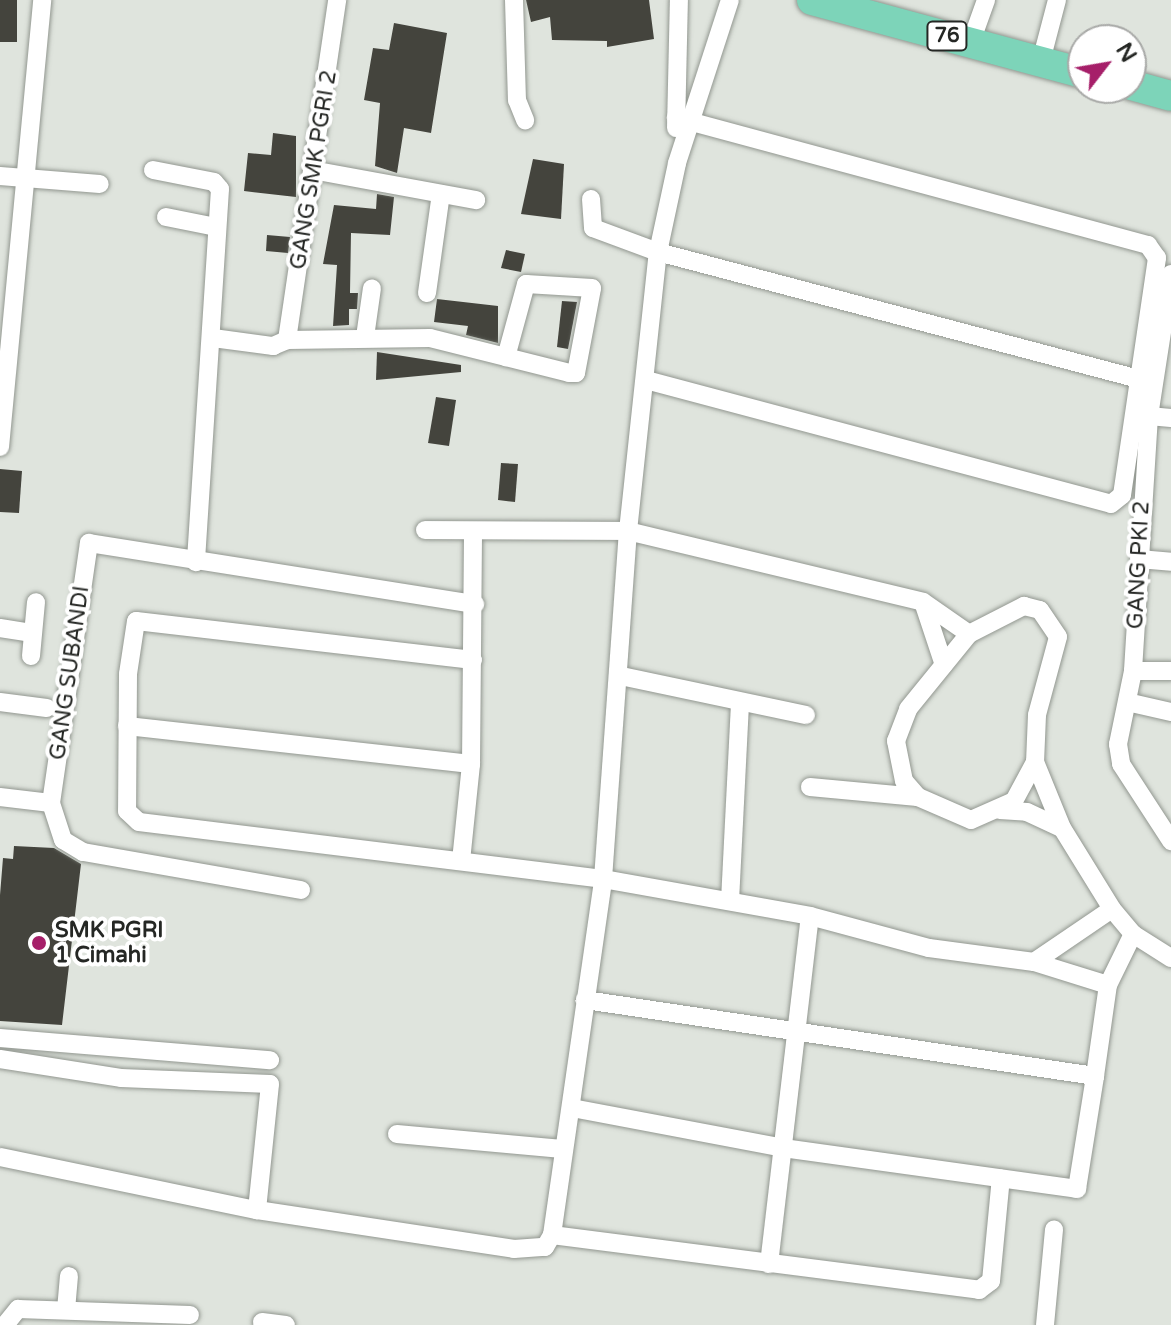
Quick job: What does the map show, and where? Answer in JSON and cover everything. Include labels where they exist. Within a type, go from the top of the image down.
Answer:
[{"type":"main road","name":"76","points":[[840,4],[1067,68]]},
{"type":"main road","points":[[1147,89],[1171,96]]},
{"type":"street","points":[[0,447],[7,314],[29,178],[42,0]]},
{"type":"street","name":"GANG SMK PGRI 2","points":[[287,340],[337,0]]},
{"type":"street","points":[[514,0],[517,100],[525,120]]},
{"type":"street","points":[[677,163],[679,0]]},
{"type":"street","points":[[0,1157],[257,1210],[535,1251],[552,1235],[603,879],[621,676],[628,531],[658,252],[677,163],[694,125],[730,0]]},
{"type":"street","points":[[971,42],[986,0]]},
{"type":"street","points":[[1041,61],[1057,0]]},
{"type":"street","points":[[646,380],[1111,504],[1122,495],[1157,258],[1148,245],[676,118]]},
{"type":"street","points":[[153,170],[218,184],[213,338],[196,562],[475,604]]},
{"type":"street","points":[[312,170],[476,200]]},
{"type":"street","points":[[0,176],[100,184]]},
{"type":"street","points":[[427,293],[441,194]]},
{"type":"street","points":[[591,199],[593,228],[658,252],[1139,379]]},
{"type":"street","points":[[166,217],[216,227]]},
{"type":"street","name":"GANG PKI 2","points":[[1171,274],[1149,416],[1133,671],[1121,764],[1171,841]]},
{"type":"street","points":[[213,338],[273,346],[287,340],[430,338],[506,357],[576,373],[592,288],[526,284],[506,357]]},
{"type":"street","points":[[365,337],[372,288]]},
{"type":"street","points":[[1149,416],[1171,418]]},
{"type":"street","points":[[425,530],[473,533],[628,531],[923,602],[969,634]]},
{"type":"street","points":[[461,861],[471,764],[475,604],[473,533]]},
{"type":"street","name":"GANG SUBANDI","points":[[51,803],[89,543],[196,562]]},
{"type":"street","points":[[1139,559],[1171,562]]},
{"type":"street","points":[[31,656],[36,602]]},
{"type":"street","points":[[923,602],[944,665]]},
{"type":"street","points":[[918,797],[900,772],[896,741],[908,709],[969,634],[1024,606],[1040,610],[1058,637],[1037,715],[1035,762],[1026,786],[1000,810]]},
{"type":"street","points":[[473,660],[139,620],[132,630],[127,811],[139,822],[603,879],[730,901],[810,916],[929,948],[1034,962],[1108,985]]},
{"type":"street","points":[[0,628],[33,633]]},
{"type":"street","points":[[1133,671],[1171,671]]},
{"type":"street","points":[[621,676],[740,704],[806,715]]},
{"type":"street","points":[[0,702],[47,708]]},
{"type":"street","points":[[1127,702],[1171,712]]},
{"type":"street","points":[[730,901],[740,704]]},
{"type":"street","points":[[127,726],[471,764]]},
{"type":"street","points":[[1035,762],[1062,828],[1112,909],[1133,934],[1171,958]]},
{"type":"street","points":[[810,787],[918,797],[971,820],[1000,810],[1027,812],[1062,828]]},
{"type":"street","points":[[0,797],[51,803],[70,849],[301,890]]},
{"type":"street","points":[[1034,962],[1112,909]]},
{"type":"street","points":[[769,1264],[810,916]]},
{"type":"street","points":[[572,1108],[783,1148],[1077,1189],[1108,985],[1133,934]]},
{"type":"street","points":[[585,1000],[797,1036],[1095,1076]]},
{"type":"street","points":[[0,1038],[270,1060]]},
{"type":"street","points":[[0,1059],[121,1078],[270,1084],[257,1210]]},
{"type":"street","points":[[397,1134],[562,1149]]},
{"type":"street","points":[[552,1235],[979,1290],[991,1281],[1001,1178]]},
{"type":"street","points":[[1045,1325],[1054,1229]]},
{"type":"street","points":[[66,1310],[69,1276]]},
{"type":"street","points":[[5,1325],[18,1309],[190,1315]]},
{"type":"street","points":[[262,1322],[286,1325]]},
{"type":"building","points":[[0,0],[17,0],[17,42],[0,42]]},
{"type":"building","points":[[526,0],[649,0],[654,39],[607,47],[607,41],[552,40],[550,17],[531,22]]},
{"type":"building","points":[[394,23],[447,33],[431,133],[404,128],[397,173],[375,166],[380,103],[364,100],[373,48],[389,50]]},
{"type":"building","points":[[273,133],[296,136],[296,197],[244,191],[248,153],[271,155]]},
{"type":"building","points":[[533,159],[564,164],[561,219],[521,214]]},
{"type":"building","points":[[377,194],[394,197],[390,235],[351,233],[350,293],[358,293],[357,309],[349,309],[349,325],[333,326],[337,265],[323,264],[334,205],[376,209]]},
{"type":"building","points":[[267,235],[290,237],[288,253],[266,251]]},
{"type":"building","points":[[506,250],[525,254],[521,272],[501,268]]},
{"type":"building","points":[[437,299],[498,306],[498,343],[466,335],[468,326],[434,322]]},
{"type":"building","points":[[562,301],[577,302],[568,349],[557,347]]},
{"type":"building","points":[[377,352],[461,365],[461,372],[376,380]]},
{"type":"building","points":[[436,397],[456,400],[449,446],[428,443]]},
{"type":"building","points":[[501,463],[518,464],[515,502],[498,500]]},
{"type":"building","points":[[0,469],[22,471],[19,513],[0,512]]},
{"type":"building","name":"SMK PGRI 1 Cimahi","points":[[14,846],[54,848],[81,864],[62,1025],[0,1021],[0,895],[3,858],[13,859]]},
{"type":"place","name":"SMK PGRI 1 Cimahi","points":[[39,943]]}]
